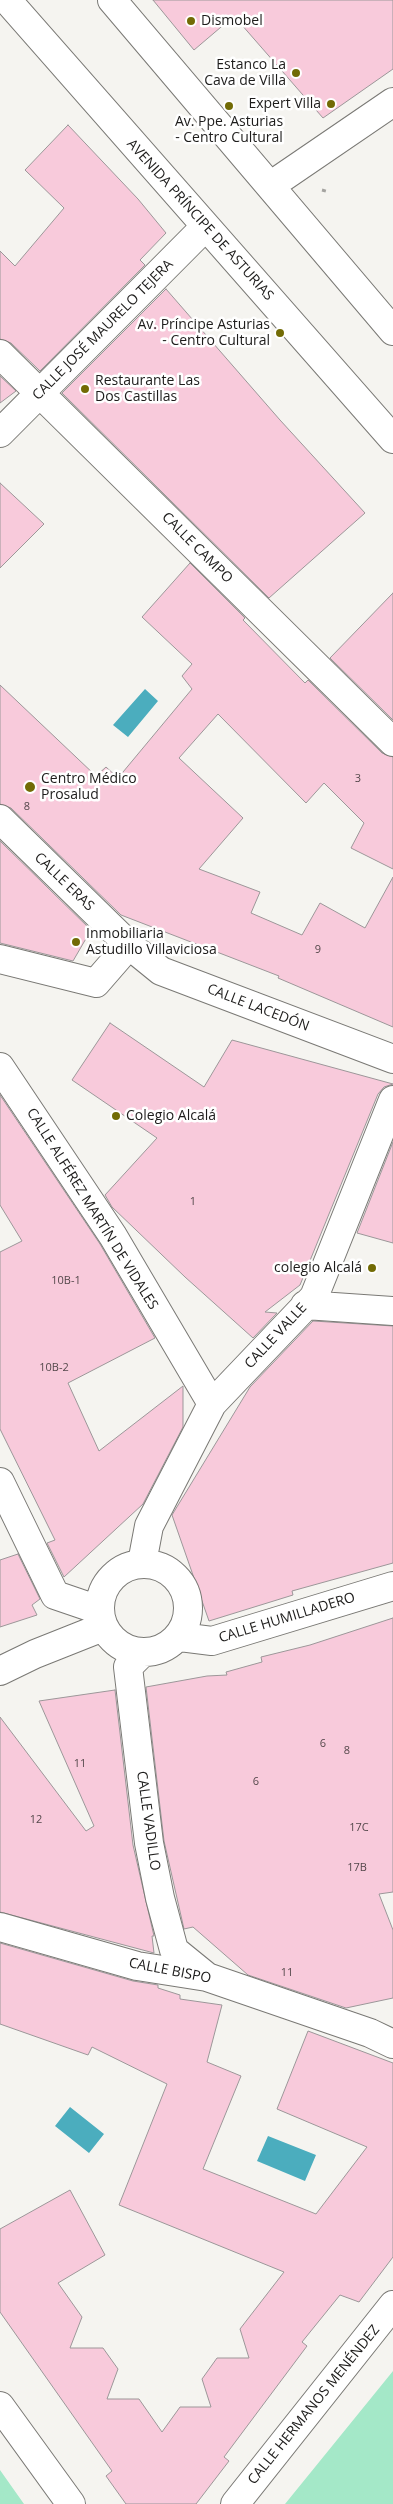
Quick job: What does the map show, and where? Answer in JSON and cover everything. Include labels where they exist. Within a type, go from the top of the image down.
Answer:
[{"type":"street","name":"AVENIDA PRÍNCIPE DE ASTURIAS","points":[[7,0],[393,439]]},
{"type":"street","points":[[112,0],[393,332]]},
{"type":"street","points":[[270,186],[393,102]]},
{"type":"street","name":"CALLE JOSÉ MAURELO TEJERA","points":[[0,433],[205,227]]},
{"type":"street","name":"CALLE CAMPO","points":[[0,354],[393,742]]},
{"type":"street","name":"CALLE ERAS","points":[[0,819],[129,946]]},
{"type":"street","points":[[0,959],[96,983],[129,946]]},
{"type":"street","name":"CALLE LACEDÓN","points":[[129,946],[161,972],[393,1059]]},
{"type":"street","name":"CALLE ALFÉREZ MARTÍN DE VIDALES","points":[[0,1067],[113,1236],[212,1404]]},
{"type":"street","name":"CALLE VALLE","points":[[142,1563],[149,1526],[212,1404],[314,1297],[393,1100]]},
{"type":"street","points":[[305,1305],[393,1311]]},
{"type":"street","points":[[0,1482],[55,1595],[101,1619],[115,1643],[142,1653],[164,1649],[180,1637],[189,1612],[185,1589],[166,1568],[142,1563],[119,1570],[104,1587],[101,1619]]},
{"type":"street","name":"CALLE HUMILLADERO","points":[[180,1637],[212,1641],[393,1586]]},
{"type":"street","points":[[0,1671],[101,1619]]},
{"type":"street","name":"CALLE VADILLO","points":[[142,1653],[128,1667],[149,1843],[160,1898],[174,1950],[207,1977]]},
{"type":"street","name":"CALLE BISPO","points":[[0,1926],[137,1966],[207,1977],[370,2033],[393,2044]]},
{"type":"street","name":"CALLE HERMANOS MENÉNDEZ","points":[[235,2504],[393,2305]]},
{"type":"street","points":[[0,2406],[71,2504]]},
{"type":"green space","points":[[393,2371],[393,2504],[285,2504]]},
{"type":"green space","points":[[0,2470],[24,2504],[0,2504]]},
{"type":"water","points":[[145,689],[158,701],[128,737],[113,725]]},
{"type":"water","points":[[70,2107],[104,2134],[89,2153],[55,2126]]},
{"type":"water","points":[[268,2136],[316,2155],[305,2181],[257,2161]]},
{"type":"building","points":[[153,0],[393,0],[393,69],[323,118],[234,16],[194,50]]},
{"type":"building","points":[[68,125],[138,199],[166,233],[140,260],[145,265],[40,371],[11,343],[0,339],[0,251],[15,266],[64,208],[25,170]]},
{"type":"building","points":[[166,289],[280,420],[365,513],[269,598],[62,393]]},
{"type":"building","points":[[0,376],[16,391],[0,403]]},
{"type":"building","points":[[0,483],[44,524],[0,568]]},
{"type":"building","points":[[190,563],[245,618],[243,620],[305,683],[308,680],[382,753],[393,757],[393,869],[351,848],[364,823],[324,783],[306,803],[218,714],[179,758],[243,818],[199,869],[260,892],[251,913],[302,935],[320,903],[365,928],[393,877],[393,1027],[278,978],[279,976],[121,915],[11,808],[0,804],[0,685],[96,776],[106,767],[118,778],[192,689],[182,676],[192,664],[142,617]]},
{"type":"building","points":[[393,593],[393,720],[330,658]]},
{"type":"building","points":[[0,841],[91,930],[73,961],[0,943]]},
{"type":"building","points":[[110,1023],[204,1087],[232,1040],[393,1084],[384,1087],[378,1094],[300,1285],[265,1312],[277,1313],[253,1338],[185,1277],[112,1207],[105,1195],[157,1138],[72,1080]]},
{"type":"building","points":[[0,1095],[100,1244],[155,1338],[68,1383],[99,1451],[183,1386],[183,1427],[143,1504],[64,1577],[47,1543],[55,1540],[0,1429],[0,1252],[22,1241],[0,1205]]},
{"type":"building","points":[[393,1142],[393,1243],[357,1233]]},
{"type":"building","points":[[313,1321],[393,1326],[393,1563],[292,1591],[293,1595],[209,1621],[172,1515],[250,1387]]},
{"type":"building","points":[[18,1554],[40,1599],[32,1605],[37,1615],[0,1627],[0,1560]]},
{"type":"building","points":[[393,1618],[393,1892],[379,1894],[393,1930],[393,1998],[346,2008],[248,1975],[193,1927],[184,1929],[164,1841],[146,1687],[207,1676],[227,1675],[226,1672],[262,1662],[261,1657],[310,1645]]},
{"type":"building","points":[[115,1690],[133,1845],[154,1936],[152,1936],[154,1953],[0,1912],[0,1717],[86,1831],[94,1826],[39,1701]]},
{"type":"building","points":[[0,1943],[133,1981],[158,1985],[158,1988],[180,1995],[180,1999],[222,2005],[207,2062],[241,2076],[203,2169],[316,2214],[367,2147],[277,2109],[308,2031],[393,2063],[393,2257],[359,2302],[340,2295],[302,2342],[307,2346],[224,2457],[229,2461],[196,2504],[126,2504],[106,2476],[112,2471],[0,2312],[0,2229],[70,2190],[105,2255],[58,2283],[82,2317],[70,2348],[103,2348],[118,2369],[107,2399],[139,2399],[162,2432],[180,2407],[211,2407],[202,2379],[217,2358],[249,2358],[240,2329],[284,2272],[119,2205],[167,2084],[92,2047],[88,2055],[0,2024]]},
{"type":"place","name":"Dismobel","points":[[191,21]]},
{"type":"place","name":"Estanco La Cava de Villa","points":[[296,73]]},
{"type":"place","name":"Expert Villa","points":[[331,104]]},
{"type":"place","name":"Av. Ppe. Asturias - Centro Cultural","points":[[229,106]]},
{"type":"place","name":"Av. Príncipe Asturias - Centro Cultural","points":[[280,333]]},
{"type":"place","name":"Restaurante Las Dos Castillas","points":[[85,389]]},
{"type":"place","name":"Centro Médico Prosalud","points":[[30,787]]},
{"type":"place","name":"Inmobiliaria Astudillo Villaviciosa","points":[[76,942]]},
{"type":"place","name":"Colegio Alcalá","points":[[116,1116]]},
{"type":"place","name":"colegio Alcalá","points":[[372,1268]]}]
